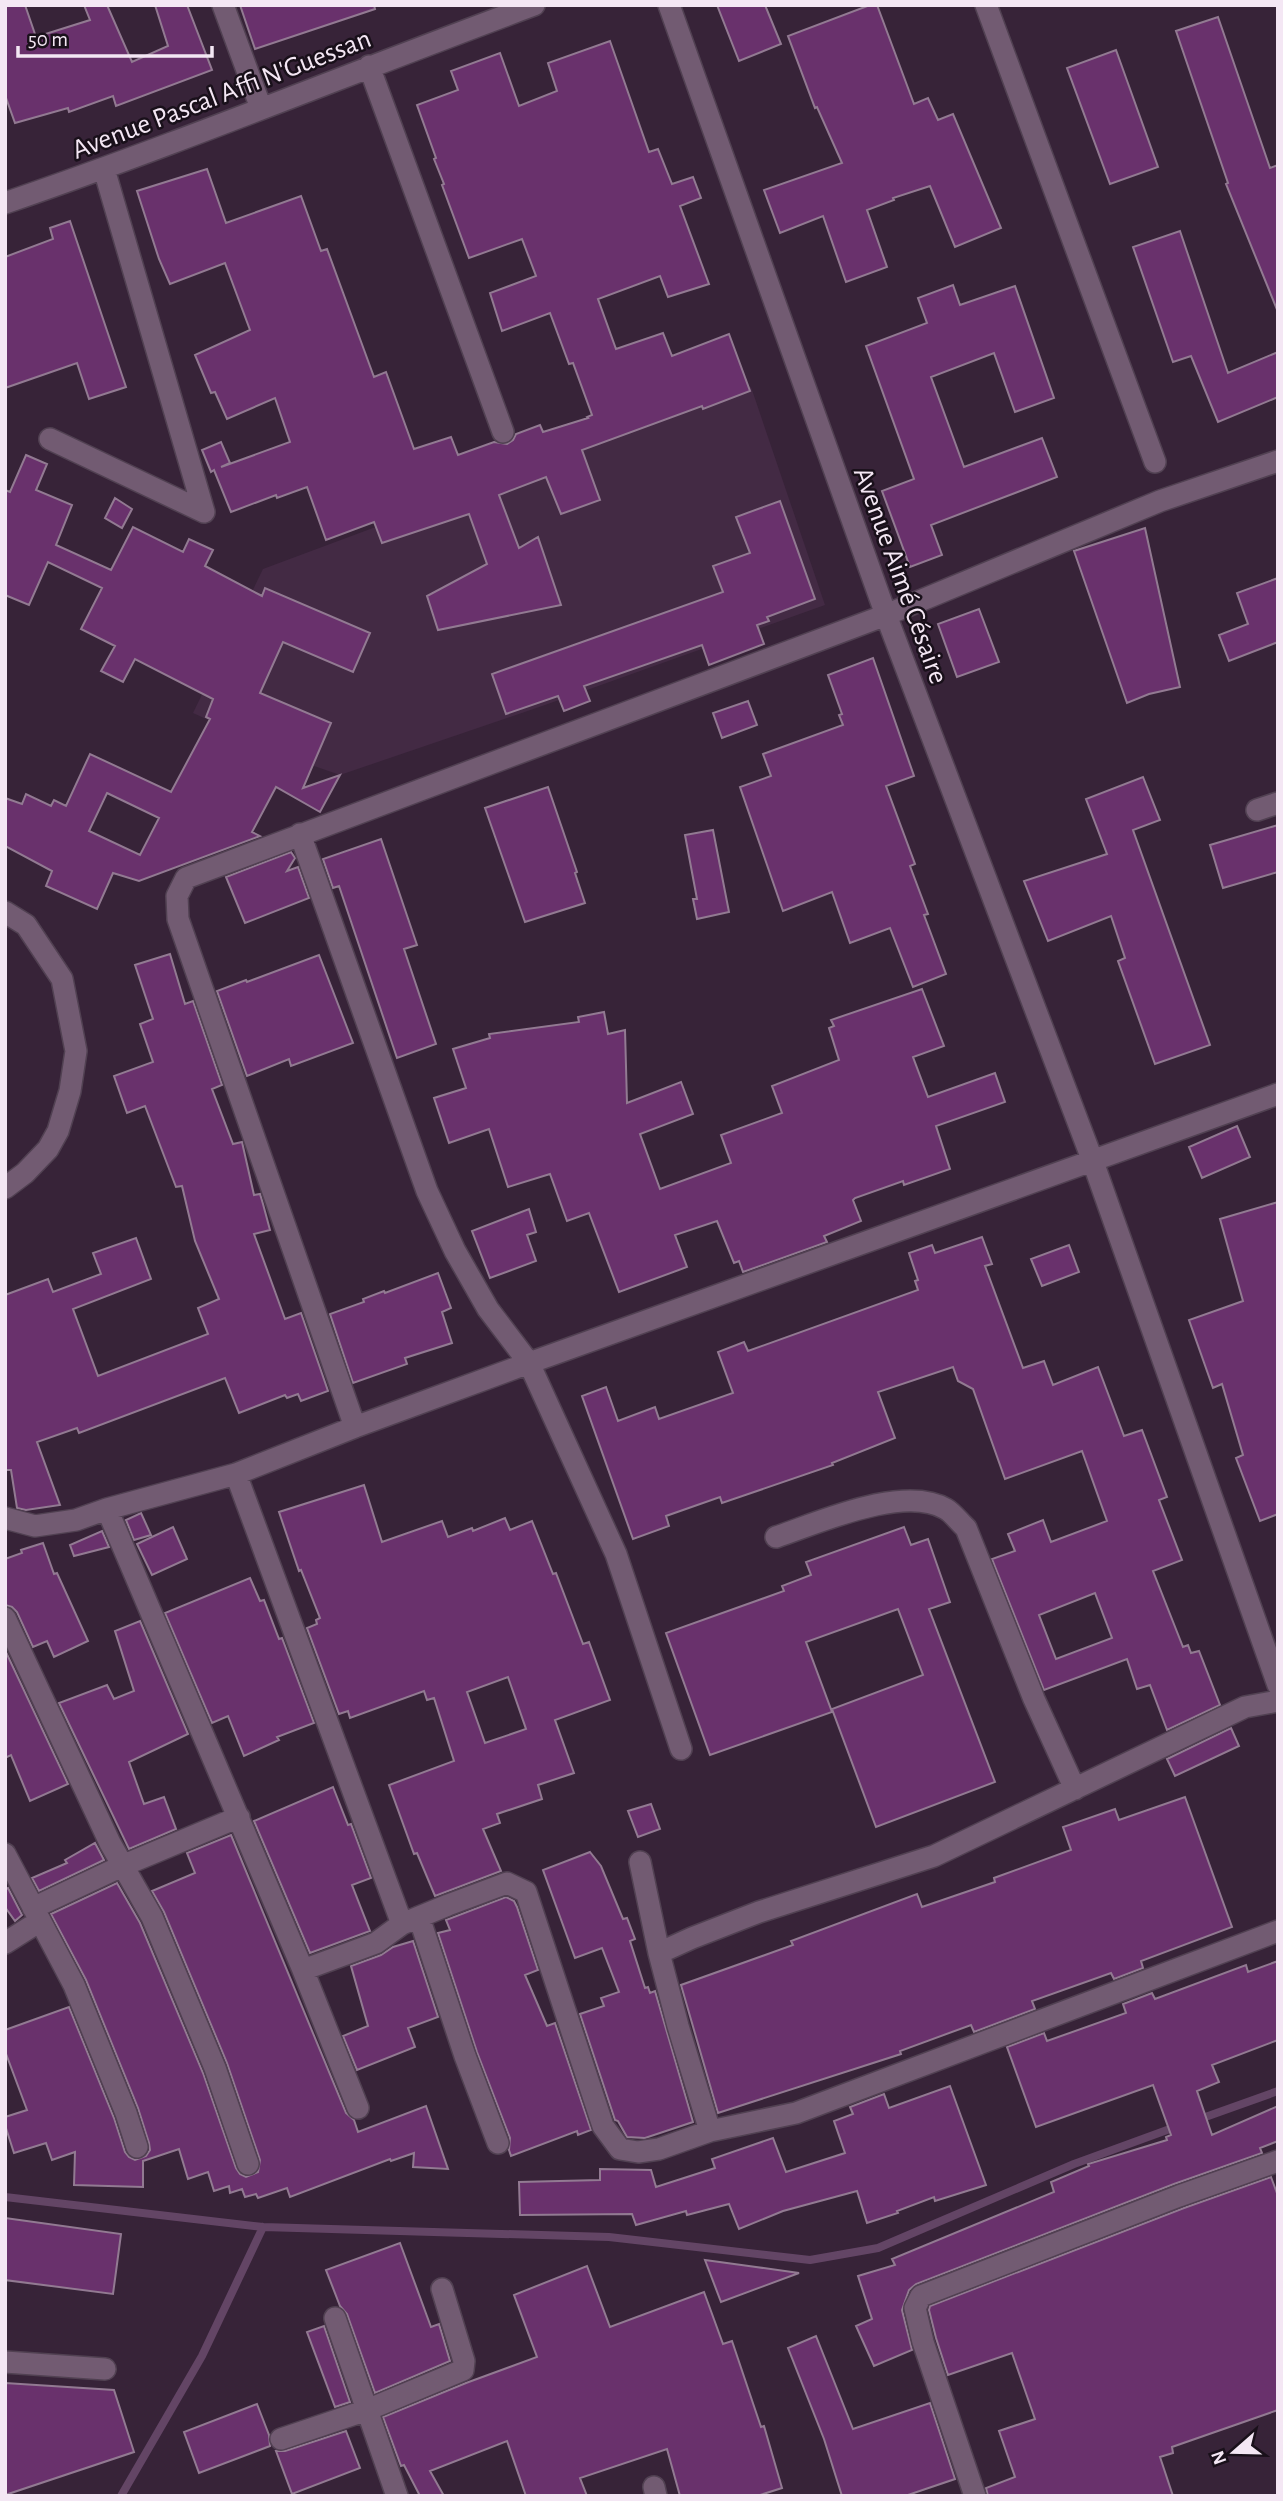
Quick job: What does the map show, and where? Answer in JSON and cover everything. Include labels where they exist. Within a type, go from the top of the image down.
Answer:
[{"type":"street","points":[[223,5],[261,108]]},
{"type":"street","name":"Avenue Pascal Affi N'Guessan","points":[[6,201],[104,169],[534,5]]},
{"type":"street","name":"Avenue Aimé Césaire","points":[[669,5],[886,615],[1092,1159],[1278,1685]]},
{"type":"street","points":[[986,5],[1155,462]]},
{"type":"street","points":[[369,66],[503,432]]},
{"type":"street","points":[[50,439],[204,512],[104,169]]},
{"type":"street","points":[[355,1427],[178,919],[177,896],[186,878],[886,615],[1160,501],[1278,461]]},
{"type":"street","points":[[1257,810],[1278,803]]},
{"type":"street","points":[[300,834],[428,1191],[455,1251],[488,1309],[528,1363],[617,1554],[681,1749]]},
{"type":"street","points":[[5,912],[26,925],[62,979],[76,1051],[70,1091],[58,1132],[48,1149],[26,1173],[5,1188]]},
{"type":"street","points":[[5,1518],[35,1526],[76,1520],[236,1474],[528,1363],[1278,1094]]},
{"type":"street","points":[[236,1474],[498,2143]]},
{"type":"street","points":[[776,1537],[881,1503],[918,1501],[946,1509],[966,1528],[1034,1699],[1075,1789]]},
{"type":"street","points":[[107,1509],[239,1817],[358,2108]]},
{"type":"street","points":[[5,1618],[122,1866],[152,1917],[215,2068],[248,2164]]},
{"type":"street","points":[[659,1953],[760,1912],[934,1856],[1245,1707],[1278,1701]]},
{"type":"street","points":[[5,1943],[37,1914],[122,1866],[239,1817]]},
{"type":"street","points":[[5,1854],[79,1997],[137,2147]]},
{"type":"street","points":[[640,1862],[659,1953],[710,2131]]},
{"type":"street","points":[[303,1970],[376,1943],[410,1921],[507,1884],[526,1892],[603,2126],[620,2149],[638,2152],[659,2149],[710,2131],[796,2113],[1278,1931]]},
{"type":"street","points":[[975,2496],[923,2342],[915,2308],[921,2296],[1179,2196],[1278,2161]]},
{"type":"street","points":[[281,2439],[367,2410],[463,2371],[464,2361],[442,2289]]},
{"type":"street","points":[[335,2318],[397,2496]]},
{"type":"street","points":[[5,2362],[105,2369]]},
{"type":"shaded area","points":[[751,387],[825,605],[340,775],[297,760],[193,713],[263,569]]},
{"type":"building","points":[[5,5],[25,5],[36,37],[90,20],[84,5],[107,5],[132,62],[168,46],[155,5],[187,5],[212,70],[116,106],[113,96],[69,112],[68,108],[15,123],[5,95]]},
{"type":"building","points":[[240,5],[374,5],[375,9],[255,49]]},
{"type":"building","points":[[717,5],[765,5],[781,44],[739,61]]},
{"type":"building","points":[[870,5],[877,5],[914,104],[928,98],[938,120],[953,114],[1001,228],[955,247],[930,186],[893,198],[894,200],[867,210],[887,267],[846,282],[823,216],[780,233],[764,190],[842,163],[817,107],[815,108],[788,36]]},
{"type":"building","points":[[1218,17],[1270,168],[1278,165],[1278,312],[1226,184],[1228,183],[1176,31]]},
{"type":"building","points":[[610,41],[649,152],[658,149],[672,184],[693,177],[701,198],[680,206],[709,284],[668,297],[660,276],[598,299],[616,349],[663,333],[672,356],[729,334],[750,391],[582,450],[600,500],[561,514],[546,477],[499,495],[519,548],[538,537],[561,605],[438,630],[427,596],[487,564],[469,514],[382,543],[374,522],[326,540],[307,487],[231,512],[214,470],[211,472],[202,450],[221,442],[230,463],[221,467],[290,442],[275,398],[227,419],[215,392],[211,393],[195,355],[250,330],[225,263],[170,284],[137,191],[207,169],[226,223],[301,196],[321,251],[327,249],[374,377],[386,372],[414,449],[451,437],[458,455],[494,442],[507,444],[516,434],[540,425],[543,432],[592,415],[573,363],[569,364],[550,313],[502,331],[490,293],[536,276],[522,239],[469,258],[417,105],[458,90],[451,71],[500,53],[519,106],[557,91],[548,63]]},
{"type":"building","points":[[1116,50],[1158,167],[1110,184],[1067,68]]},
{"type":"building","points":[[70,221],[126,387],[89,399],[77,363],[5,388],[5,257],[53,239],[50,228]]},
{"type":"building","points":[[1180,231],[1228,373],[1278,352],[1278,397],[1218,422],[1191,356],[1173,362],[1133,247]]},
{"type":"building","points":[[953,285],[960,305],[1015,286],[1054,398],[1015,412],[994,353],[931,377],[964,467],[1042,438],[1057,477],[931,525],[942,555],[910,567],[882,491],[914,479],[866,346],[927,323],[918,298]]},
{"type":"building","points":[[26,455],[47,464],[36,490],[72,505],[56,545],[111,570],[133,527],[183,552],[189,539],[213,550],[205,566],[262,596],[265,588],[370,633],[353,672],[283,642],[260,693],[331,723],[303,788],[340,775],[320,812],[276,787],[252,832],[260,836],[139,881],[113,873],[97,909],[46,886],[52,871],[5,846],[5,798],[22,804],[26,794],[51,806],[54,800],[66,806],[90,754],[171,792],[210,719],[206,717],[213,699],[135,659],[123,682],[101,671],[115,646],[81,629],[102,588],[48,562],[29,605],[5,595],[5,490],[10,492]],"holes":[[[107,793],[159,818],[140,855],[89,831]]]},
{"type":"building","points":[[115,498],[132,509],[122,528],[105,518]]},
{"type":"building","points":[[780,501],[815,599],[767,617],[769,621],[757,625],[764,644],[709,665],[702,645],[584,686],[590,701],[564,711],[558,696],[506,714],[492,674],[723,592],[713,566],[750,553],[736,517]]},
{"type":"building","points":[[1145,528],[1180,687],[1149,694],[1127,703],[1074,551]]},
{"type":"building","points":[[1278,578],[1278,642],[1229,661],[1219,635],[1248,624],[1237,593]]},
{"type":"building","points":[[979,609],[999,662],[957,677],[938,624]]},
{"type":"building","points":[[873,658],[914,776],[886,786],[915,864],[910,866],[928,914],[924,915],[946,974],[913,987],[890,928],[850,943],[832,892],[783,911],[740,787],[771,776],[763,754],[843,725],[839,715],[842,714],[828,675]]},
{"type":"building","points":[[748,701],[757,725],[722,738],[713,713]]},
{"type":"building","points":[[1143,777],[1160,820],[1133,830],[1210,1045],[1155,1064],[1118,961],[1125,958],[1111,916],[1048,941],[1024,881],[1107,854],[1086,799]]},
{"type":"building","points":[[548,787],[585,903],[525,922],[485,808]]},
{"type":"building","points":[[1278,825],[1278,872],[1223,888],[1210,845]]},
{"type":"building","points":[[713,830],[729,912],[697,919],[693,899],[697,899],[685,835]]},
{"type":"building","points":[[381,839],[417,945],[404,949],[436,1044],[397,1058],[339,886],[333,888],[323,859]]},
{"type":"building","points":[[291,852],[295,858],[287,871],[298,867],[309,898],[245,923],[226,877]]},
{"type":"building","points":[[170,954],[185,1004],[193,1001],[222,1085],[212,1089],[233,1144],[242,1142],[254,1195],[260,1194],[270,1230],[254,1234],[285,1319],[301,1313],[328,1391],[301,1401],[298,1394],[287,1398],[285,1395],[239,1413],[225,1378],[79,1433],[77,1428],[37,1442],[60,1505],[26,1510],[17,1508],[11,1470],[5,1470],[5,1295],[48,1279],[53,1292],[101,1274],[93,1253],[136,1238],[151,1279],[73,1309],[98,1376],[208,1334],[198,1308],[219,1299],[195,1241],[182,1186],[176,1187],[145,1106],[127,1113],[114,1076],[153,1062],[140,1024],[153,1019],[135,965]]},
{"type":"building","points":[[319,955],[353,1043],[291,1066],[289,1059],[247,1076],[217,991]]},
{"type":"building","points":[[922,989],[944,1046],[913,1057],[928,1097],[995,1073],[1005,1102],[936,1126],[950,1169],[904,1185],[903,1181],[855,1198],[853,1200],[861,1221],[824,1236],[827,1242],[743,1272],[739,1261],[734,1263],[717,1221],[675,1235],[687,1267],[619,1292],[589,1213],[567,1221],[550,1174],[508,1187],[489,1129],[449,1143],[434,1098],[466,1088],[453,1049],[490,1038],[489,1034],[579,1022],[578,1017],[604,1012],[608,1034],[625,1030],[627,1103],[681,1082],[693,1114],[640,1134],[660,1189],[731,1163],[721,1135],[782,1113],[772,1086],[839,1060],[829,1028],[834,1026],[831,1020]]},
{"type":"building","points":[[1237,1126],[1250,1157],[1202,1178],[1189,1147]]},
{"type":"building","points":[[1278,1202],[1278,1514],[1260,1521],[1236,1458],[1243,1455],[1222,1384],[1213,1388],[1189,1320],[1243,1301],[1220,1219]]},
{"type":"building","points":[[529,1209],[536,1232],[527,1235],[536,1261],[490,1278],[472,1231]]},
{"type":"building","points":[[982,1237],[992,1264],[985,1266],[1023,1368],[1044,1361],[1053,1385],[1098,1367],[1124,1436],[1142,1430],[1167,1497],[1159,1500],[1182,1560],[1153,1571],[1183,1647],[1188,1645],[1191,1653],[1199,1651],[1220,1705],[1167,1730],[1150,1685],[1137,1689],[1127,1659],[1044,1690],[992,1559],[1015,1551],[1008,1534],[1043,1520],[1051,1542],[1107,1521],[1082,1451],[1005,1479],[973,1389],[958,1381],[953,1367],[878,1392],[895,1438],[832,1463],[833,1465],[722,1503],[720,1497],[666,1516],[669,1526],[633,1539],[582,1396],[606,1387],[618,1421],[655,1407],[659,1419],[733,1393],[718,1352],[744,1342],[748,1351],[918,1290],[915,1281],[918,1280],[909,1253],[932,1245],[935,1253]],"holes":[[[1095,1593],[1112,1638],[1056,1659],[1039,1615]]]},
{"type":"building","points":[[1069,1245],[1079,1272],[1042,1286],[1031,1259]]},
{"type":"building","points":[[438,1273],[451,1308],[442,1312],[452,1343],[405,1358],[407,1364],[353,1383],[330,1314],[364,1302],[363,1299],[384,1291],[385,1293]]},
{"type":"building","points":[[364,1485],[382,1542],[442,1521],[448,1537],[472,1528],[473,1531],[505,1518],[510,1530],[532,1521],[553,1574],[556,1573],[583,1644],[589,1642],[610,1700],[555,1720],[574,1773],[538,1785],[542,1799],[497,1814],[500,1823],[483,1829],[501,1871],[435,1896],[417,1853],[414,1854],[389,1785],[454,1761],[434,1698],[427,1700],[424,1691],[350,1718],[348,1711],[339,1714],[307,1628],[317,1624],[316,1620],[320,1618],[301,1570],[299,1571],[279,1512]],"holes":[[[508,1677],[526,1729],[485,1743],[467,1692]]]},
{"type":"building","points":[[141,1513],[151,1535],[134,1540],[126,1520]]},
{"type":"building","points":[[173,1527],[187,1559],[152,1575],[137,1544]]},
{"type":"building","points":[[904,1527],[911,1545],[928,1539],[950,1602],[929,1609],[995,1782],[876,1827],[832,1709],[923,1675],[898,1609],[806,1642],[832,1712],[710,1755],[666,1633],[784,1591],[782,1586],[811,1575],[806,1562]]},
{"type":"building","points":[[102,1531],[109,1547],[74,1556],[70,1545]]},
{"type":"building","points":[[43,1543],[54,1574],[57,1573],[88,1641],[54,1657],[47,1641],[33,1647],[17,1612],[5,1605],[5,1559]]},
{"type":"building","points":[[250,1578],[260,1601],[264,1600],[279,1639],[282,1638],[314,1723],[277,1737],[279,1740],[244,1756],[228,1716],[212,1723],[165,1613]]},
{"type":"building","points":[[140,1621],[188,1734],[129,1762],[144,1804],[164,1797],[176,1829],[129,1849],[59,1703],[107,1685],[114,1699],[134,1691],[115,1631]]},
{"type":"building","points":[[5,1650],[68,1784],[30,1801],[11,1755],[5,1758]]},
{"type":"building","points":[[1231,1728],[1239,1746],[1175,1776],[1167,1759]]},
{"type":"building","points":[[333,1787],[348,1825],[351,1824],[371,1878],[352,1885],[370,1931],[310,1953],[254,1821]]},
{"type":"building","points":[[1185,1797],[1232,1927],[1141,1961],[1143,1968],[1114,1979],[1111,1973],[1032,2001],[1035,2009],[974,2032],[971,2025],[900,2051],[901,2054],[718,2113],[681,1985],[793,1945],[791,1941],[917,1894],[922,1907],[995,1882],[994,1878],[1071,1850],[1063,1827],[1115,1809],[1119,1820]]},
{"type":"building","points":[[651,1804],[660,1829],[638,1837],[628,1811]]},
{"type":"building","points":[[231,1835],[346,2113],[354,2120],[358,2132],[426,2106],[448,2169],[413,2167],[414,2153],[391,2161],[390,2159],[290,2197],[287,2188],[258,2198],[256,2194],[245,2197],[242,2189],[230,2193],[229,2186],[214,2191],[208,2172],[188,2179],[179,2149],[143,2161],[143,2187],[74,2185],[75,2152],[52,2160],[46,2143],[14,2153],[5,2117],[27,2110],[5,2051],[5,2030],[69,2007],[125,2152],[135,2160],[146,2156],[150,2150],[138,2108],[86,1980],[51,1914],[117,1883],[140,1923],[203,2073],[236,2168],[246,2177],[258,2172],[260,2160],[227,2063],[164,1912],[152,1891],[195,1873],[187,1853]]},
{"type":"building","points":[[95,1843],[104,1860],[39,1891],[32,1878],[67,1863],[65,1860]]},
{"type":"building","points":[[590,1852],[601,1866],[623,1919],[627,1918],[635,1939],[630,1941],[645,1988],[648,1987],[650,1993],[655,1991],[693,2122],[645,2138],[627,2137],[615,2120],[580,2014],[604,2006],[601,1998],[619,1992],[602,1948],[575,1958],[543,1870]]},
{"type":"building","points":[[8,1888],[22,1915],[15,1921],[5,1907],[5,1890]]},
{"type":"building","points":[[506,1897],[514,1901],[517,1907],[538,1970],[525,1975],[547,2026],[555,2023],[591,2130],[578,2135],[577,2131],[511,2156],[510,2138],[477,2052],[438,1933],[450,1930],[446,1920]]},
{"type":"building","points":[[413,1941],[438,2017],[408,2028],[415,2047],[357,2070],[343,2036],[368,2026],[351,1966]]},
{"type":"building","points":[[1278,1961],[1278,2040],[1212,2065],[1219,2082],[1197,2091],[1212,2135],[1278,2106],[1278,2141],[1260,2148],[1262,2153],[1174,2184],[916,2284],[909,2290],[902,2310],[912,2350],[874,2366],[856,2326],[872,2319],[858,2276],[895,2265],[892,2259],[1054,2192],[1051,2182],[1089,2166],[1088,2164],[1167,2140],[1166,2137],[1171,2135],[1153,2085],[1036,2127],[1007,2047],[1044,2033],[1047,2041],[1126,2013],[1123,2004],[1152,1993],[1155,1999],[1246,1965],[1248,1972]]},
{"type":"building","points":[[950,2086],[986,2185],[935,2201],[934,2197],[867,2223],[857,2191],[783,2211],[739,2229],[729,2204],[687,2215],[686,2211],[636,2225],[632,2214],[520,2215],[519,2182],[600,2180],[600,2169],[651,2170],[656,2187],[715,2168],[712,2159],[773,2138],[786,2172],[845,2153],[834,2121],[853,2114],[850,2107],[884,2094],[889,2108]]},
{"type":"building","points":[[1271,2177],[1278,2196],[1278,2410],[1172,2447],[1173,2453],[1160,2457],[1173,2496],[988,2496],[986,2488],[1015,2477],[999,2431],[1035,2419],[1012,2353],[948,2375],[936,2338],[930,2306]]},
{"type":"building","points":[[5,2218],[121,2234],[113,2294],[5,2280]]},
{"type":"building","points":[[400,2243],[431,2327],[439,2324],[450,2361],[375,2393],[347,2314],[340,2306],[326,2270]]},
{"type":"building","points":[[705,2260],[756,2267],[799,2273],[721,2302]]},
{"type":"building","points":[[587,2266],[610,2327],[704,2292],[723,2344],[732,2341],[761,2427],[764,2426],[782,2488],[757,2496],[680,2496],[667,2449],[580,2478],[587,2496],[526,2496],[507,2441],[430,2471],[444,2496],[420,2496],[404,2465],[401,2466],[383,2417],[537,2357],[514,2295]]},
{"type":"building","points":[[324,2326],[350,2402],[335,2407],[307,2332]]},
{"type":"building","points":[[816,2336],[853,2429],[930,2403],[955,2479],[905,2496],[842,2496],[824,2439],[788,2348]]},
{"type":"building","points":[[5,2383],[114,2390],[134,2452],[5,2495]]},
{"type":"building","points":[[257,2404],[269,2435],[270,2446],[199,2473],[184,2432]]},
{"type":"building","points":[[346,2431],[360,2468],[292,2494],[276,2451],[285,2451]]},
{"type":"waterway","points":[[1197,2120],[1278,2091]]},
{"type":"waterway","points":[[5,2197],[263,2227],[609,2237],[810,2260],[878,2248],[1074,2164],[1178,2126]]},
{"type":"waterway","points":[[121,2496],[202,2356],[263,2227]]}]
